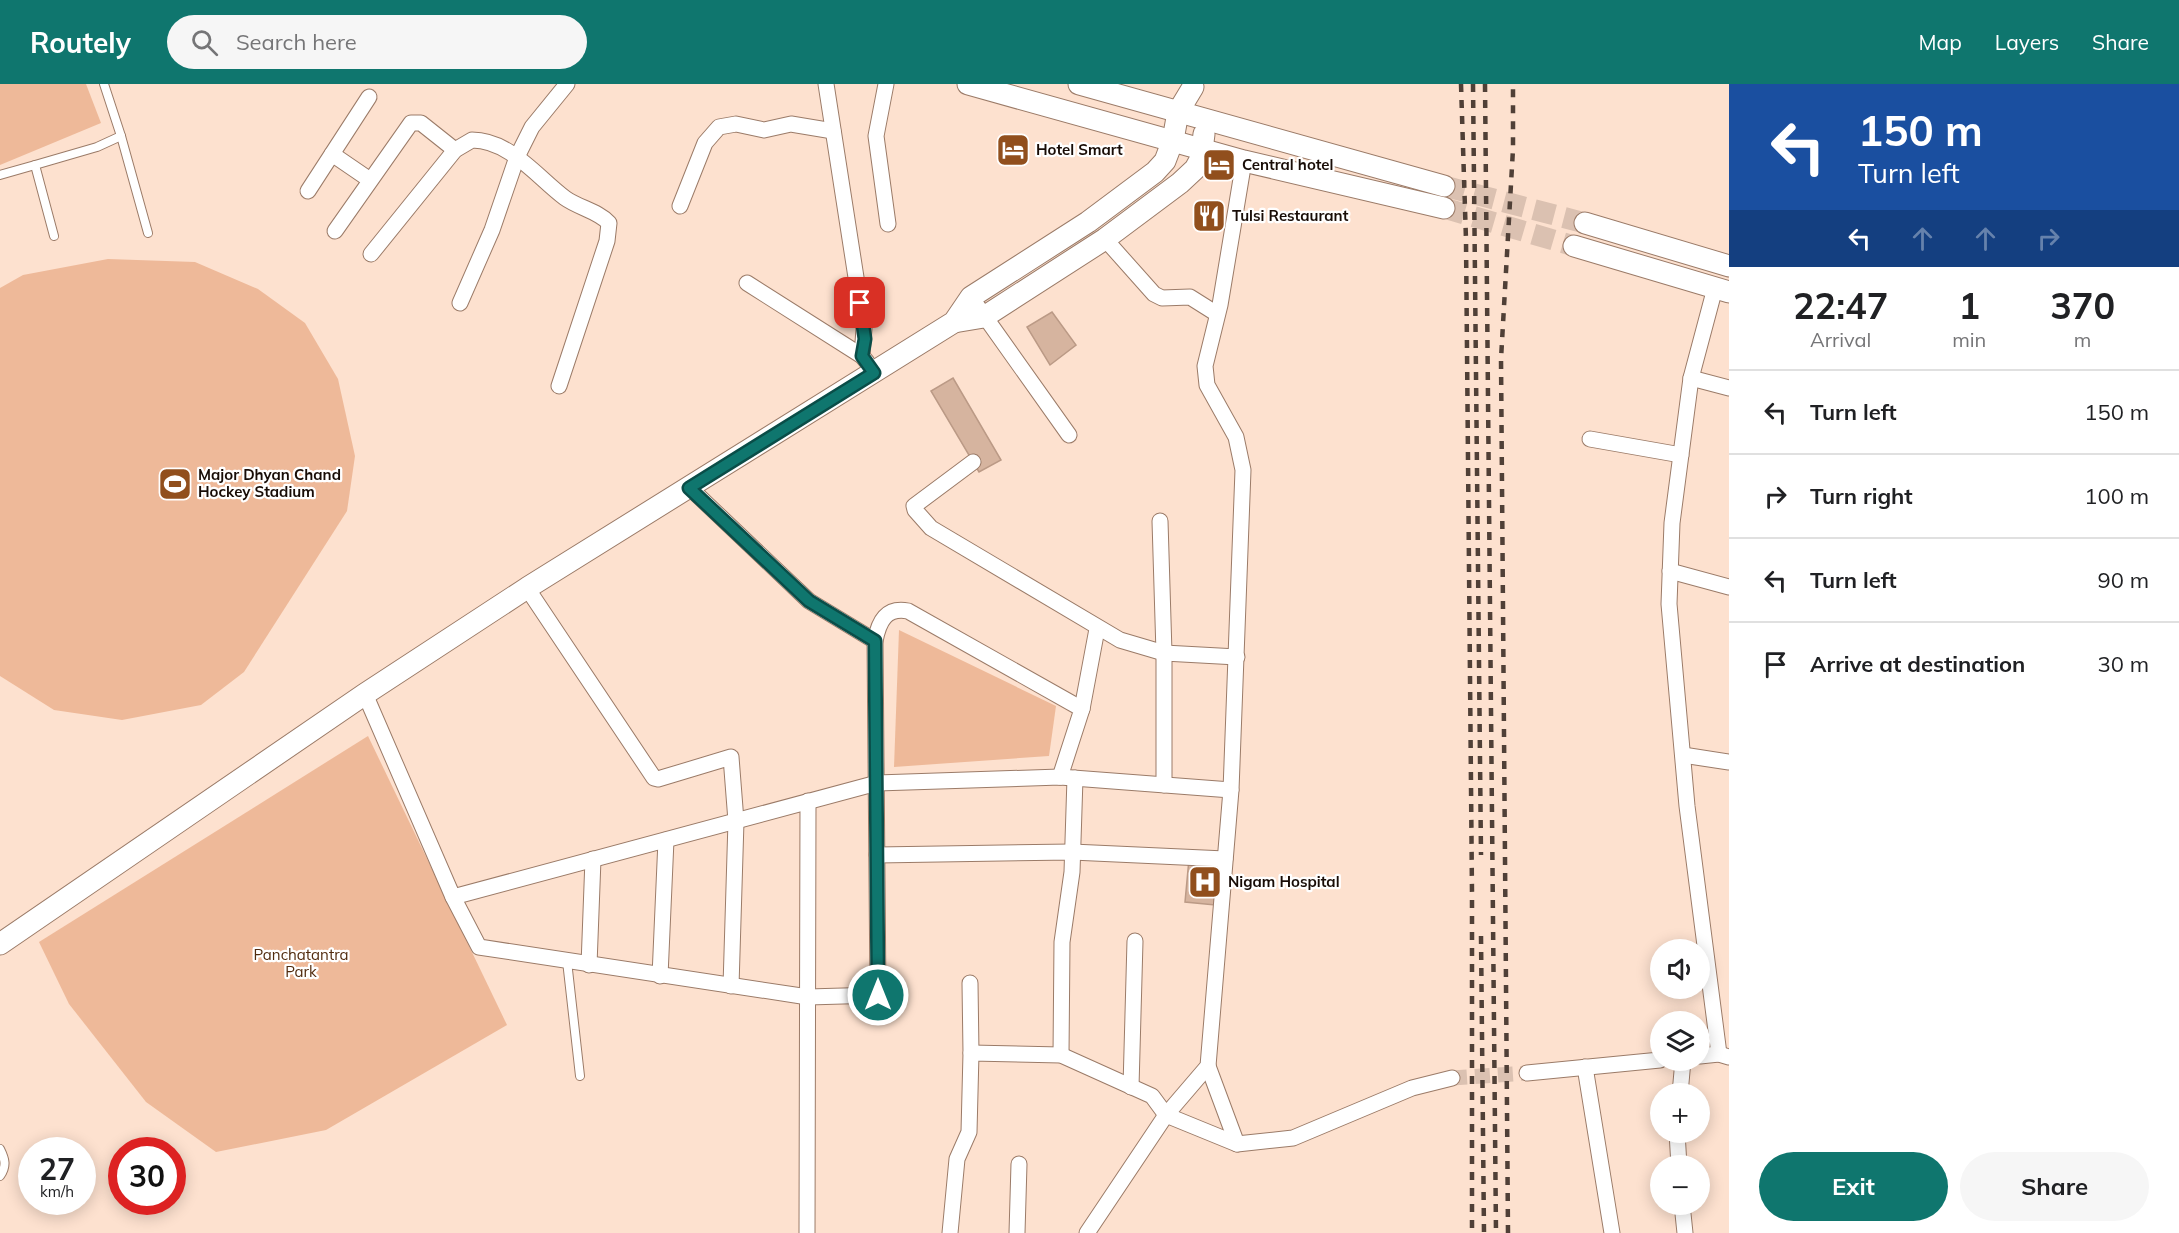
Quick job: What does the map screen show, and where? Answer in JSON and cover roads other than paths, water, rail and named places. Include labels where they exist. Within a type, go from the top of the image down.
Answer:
[{"type":"street","points":[[460,303],[492,230],[517,157],[532,127],[567,84]]},
{"type":"street","points":[[826,84],[864,329],[862,356]]},
{"type":"street","points":[[886,84],[876,136],[888,224]]},
{"type":"street","points":[[968,84],[1204,147],[1244,160],[1444,208]]},
{"type":"street","points":[[1079,84],[1444,186]]},
{"type":"street","points":[[954,322],[971,297],[1143,183],[1165,160],[1173,140],[1178,112],[1193,86]]},
{"type":"street","points":[[0,944],[365,694],[527,588],[954,322],[984,317],[1105,239],[1180,183],[1195,169],[1204,147],[1204,119],[1193,86]]},
{"type":"street","points":[[308,190],[369,97]]},
{"type":"street","points":[[334,231],[411,123],[421,123],[455,150]]},
{"type":"street","points":[[680,206],[705,143],[719,127],[736,124],[764,130],[791,124],[833,131]]},
{"type":"street","points":[[371,254],[455,150],[464,143],[480,140],[517,157],[565,198],[603,217],[609,223],[607,241],[559,386]]},
{"type":"street","points":[[332,154],[370,180]]},
{"type":"street","points":[[1238,1144],[1208,1066],[1231,790],[1243,470],[1236,437],[1207,384],[1205,374],[1244,160]]},
{"type":"street","points":[[1585,223],[1729,266]]},
{"type":"street","points":[[1105,239],[1154,294],[1162,298],[1190,297],[1217,314]]},
{"type":"street","points":[[1574,246],[1722,290],[1691,378],[1672,523],[1669,604],[1683,755],[1724,1056]]},
{"type":"street","points":[[747,283],[862,356],[874,373]]},
{"type":"street","points":[[971,297],[1069,435]]},
{"type":"street","points":[[1691,378],[1729,388]]},
{"type":"street","points":[[1590,439],[1681,455]]},
{"type":"street","points":[[973,462],[915,504],[915,510],[941,535],[1120,640],[1164,653],[1237,657]]},
{"type":"street","points":[[689,488],[809,601],[875,641]]},
{"type":"street","points":[[1160,521],[1164,653],[1164,785]]},
{"type":"street","points":[[1670,571],[1729,587]]},
{"type":"street","points":[[527,588],[654,778],[658,779],[731,757],[736,821],[731,986]]},
{"type":"street","points":[[365,694],[453,897],[479,947],[808,997],[878,995],[875,641],[878,625],[889,611],[898,609],[908,611],[1082,709]]},
{"type":"street","points":[[1061,1055],[1062,942],[1072,852],[1067,777],[1098,629]]},
{"type":"street","points":[[1683,755],[1729,762]]},
{"type":"street","points":[[453,897],[877,783],[1067,777],[1231,790]]},
{"type":"street","points":[[807,1233],[808,801]]},
{"type":"street","points":[[660,976],[666,840]]},
{"type":"street","points":[[878,855],[1072,852],[1225,859]]},
{"type":"street","points":[[589,965],[593,859]]},
{"type":"street","points":[[1131,1087],[1135,941]]},
{"type":"street","points":[[950,1233],[957,1159],[969,1132],[970,983]]},
{"type":"street","points":[[971,1053],[1061,1055],[1152,1096],[1166,1115],[1238,1144],[1293,1138],[1412,1088],[1452,1078]]},
{"type":"street","points":[[1527,1073],[1650,1061]]},
{"type":"street","points":[[1087,1233],[1166,1115],[1208,1066]]},
{"type":"street","points":[[1585,1067],[1612,1233]]},
{"type":"street","points":[[1017,1233],[1019,1164]]},
{"type":"street","points":[[1683,1215],[1684,1233]]},
{"type":"lane","points":[[104,84],[148,233]]},
{"type":"lane","points":[[0,175],[97,147],[121,136]]},
{"type":"lane","points":[[35,165],[54,236]]},
{"type":"lane","points":[[567,961],[580,1076]]},
{"type":"lane","points":[[0,1149],[5,1159],[5,1169],[0,1176]]},
{"type":"tunnel","points":[[1444,186],[1585,223]]},
{"type":"tunnel","points":[[1444,208],[1574,246]]},
{"type":"tunnel","points":[[1452,1078],[1527,1073]]},
{"type":"railway","points":[[1461,84],[1466,240],[1472,893],[1472,1233]]},
{"type":"railway","points":[[1473,84],[1481,855]]},
{"type":"railway","points":[[1485,84],[1496,1233]]},
{"type":"railway","points":[[1508,1233],[1501,359],[1513,149],[1513,84]]},
{"type":"railway","points":[[1481,936],[1484,1233]]},
{"type":"place","name":"Hotel Smart","points":[[1013,150]]},
{"type":"place","name":"Central hotel","points":[[1219,165]]},
{"type":"place","name":"Tulsi Restaurant","points":[[1209,216]]},
{"type":"place","name":"Major Dhyan Chand Hockey Stadium","points":[[175,484]]},
{"type":"place","name":"Nigam Hospital","points":[[1205,882]]},
{"type":"park label","name":"Panchatantra Park","points":[[301,964]]}]
